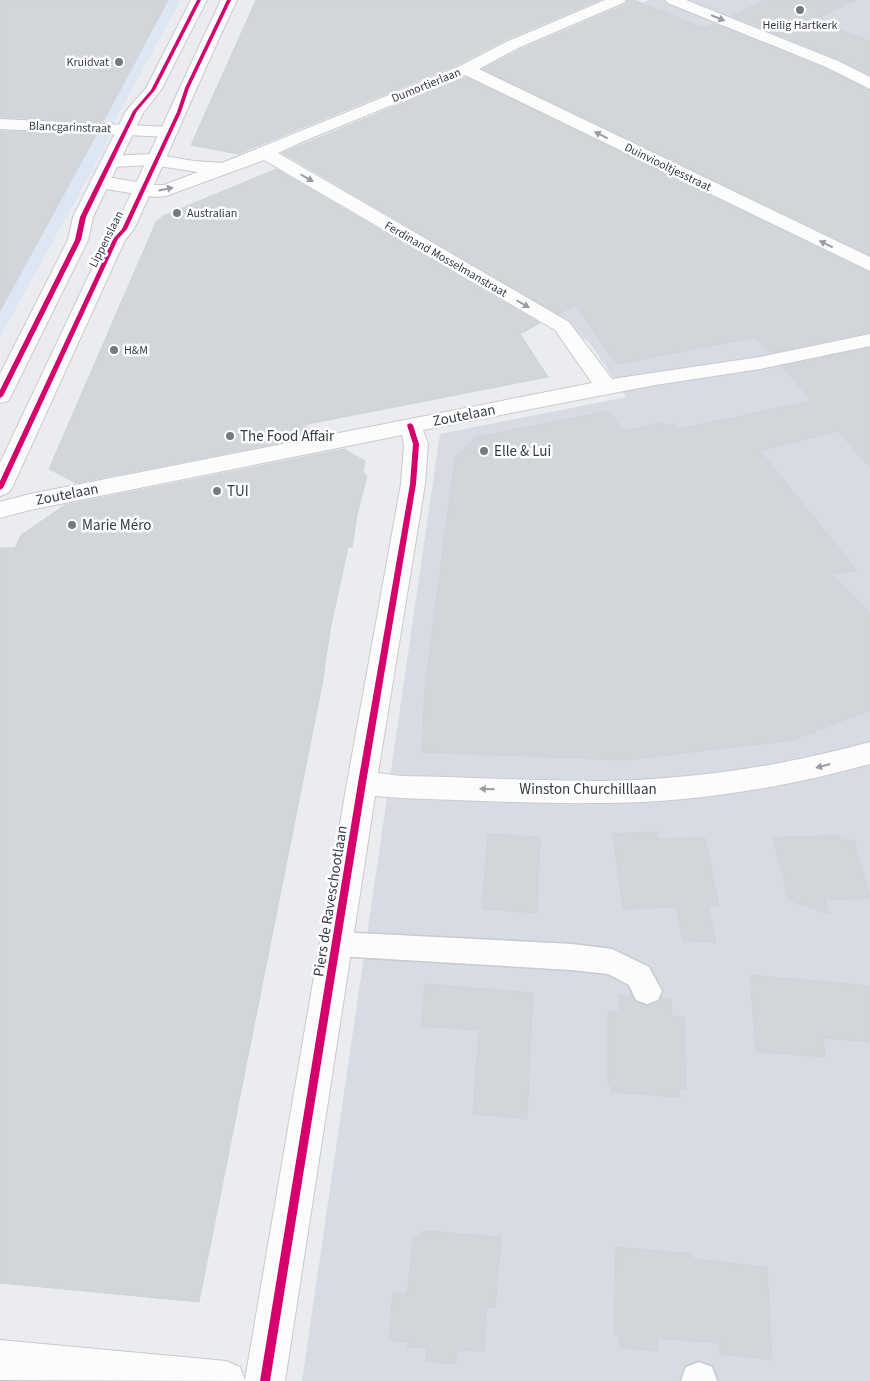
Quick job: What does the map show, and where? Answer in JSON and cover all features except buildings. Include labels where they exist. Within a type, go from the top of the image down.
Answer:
[{"type":"street","name":"Lippenslaan","points":[[0,396],[78,240],[82,217],[111,162],[125,130],[135,111],[153,90],[199,0]]},
{"type":"street","name":"Lippenslaan","points":[[0,488],[116,239],[124,229],[179,112],[187,88],[228,0]]},
{"type":"street","name":"Dumortierlaan","points":[[100,182],[142,190],[166,190],[265,153],[298,137],[466,69],[512,45],[618,0]]},
{"type":"street","points":[[673,0],[832,64],[870,84]]},
{"type":"street","name":"Duinviooltjesstraat","points":[[466,69],[870,265]]},
{"type":"street","points":[[854,77],[870,69]]},
{"type":"street","name":"Blancgarinstraat","points":[[0,124],[169,132]]},
{"type":"street","name":"Ferdinand Mosselmanstraat","points":[[265,153],[562,326],[606,387]]},
{"type":"street","name":"Dumortierlaan","points":[[111,162],[156,160],[195,167],[231,165]]},
{"type":"street","name":"Zoutelaan","points":[[0,510],[30,502],[410,425],[655,378],[760,363],[870,340]]},
{"type":"street","name":"Piers de Raveschootlaan","points":[[266,1381],[362,783],[413,484],[416,444],[410,425]]},
{"type":"street","name":"Winston Churchilllaan","points":[[362,783],[401,787],[602,792],[650,790],[746,780],[816,768],[870,753]]},
{"type":"street","points":[[0,1360],[226,1381]]},
{"type":"lane","points":[[337,944],[572,957],[612,962],[639,976],[647,991]]},
{"type":"shaded area","points":[[0,0],[181,0],[117,116],[105,147],[0,337]]},
{"type":"shaded area","points":[[649,0],[870,0],[870,1381],[302,1381],[440,434],[626,397],[590,343],[548,310],[285,154]]},
{"type":"cycle path","points":[[0,396],[78,240],[83,217],[135,111],[153,90],[199,0]]},
{"type":"cycle path","points":[[0,488],[116,239],[124,229],[179,112],[187,88],[229,0]]},
{"type":"cycle path","points":[[265,1381],[362,783],[413,484],[416,444],[410,425]]},
{"type":"place","name":"Heilig Hartkerk","points":[[800,10]]},
{"type":"place","name":"Kruidvat","points":[[119,62]]},
{"type":"place","name":"Australian","points":[[177,213]]},
{"type":"place","name":"H&M","points":[[114,350]]},
{"type":"place","name":"The Food Affair","points":[[230,436]]},
{"type":"place","name":"Elle & Lui","points":[[484,451]]},
{"type":"place","name":"TUI","points":[[217,491]]},
{"type":"place","name":"Marie Méro","points":[[72,525]]}]
